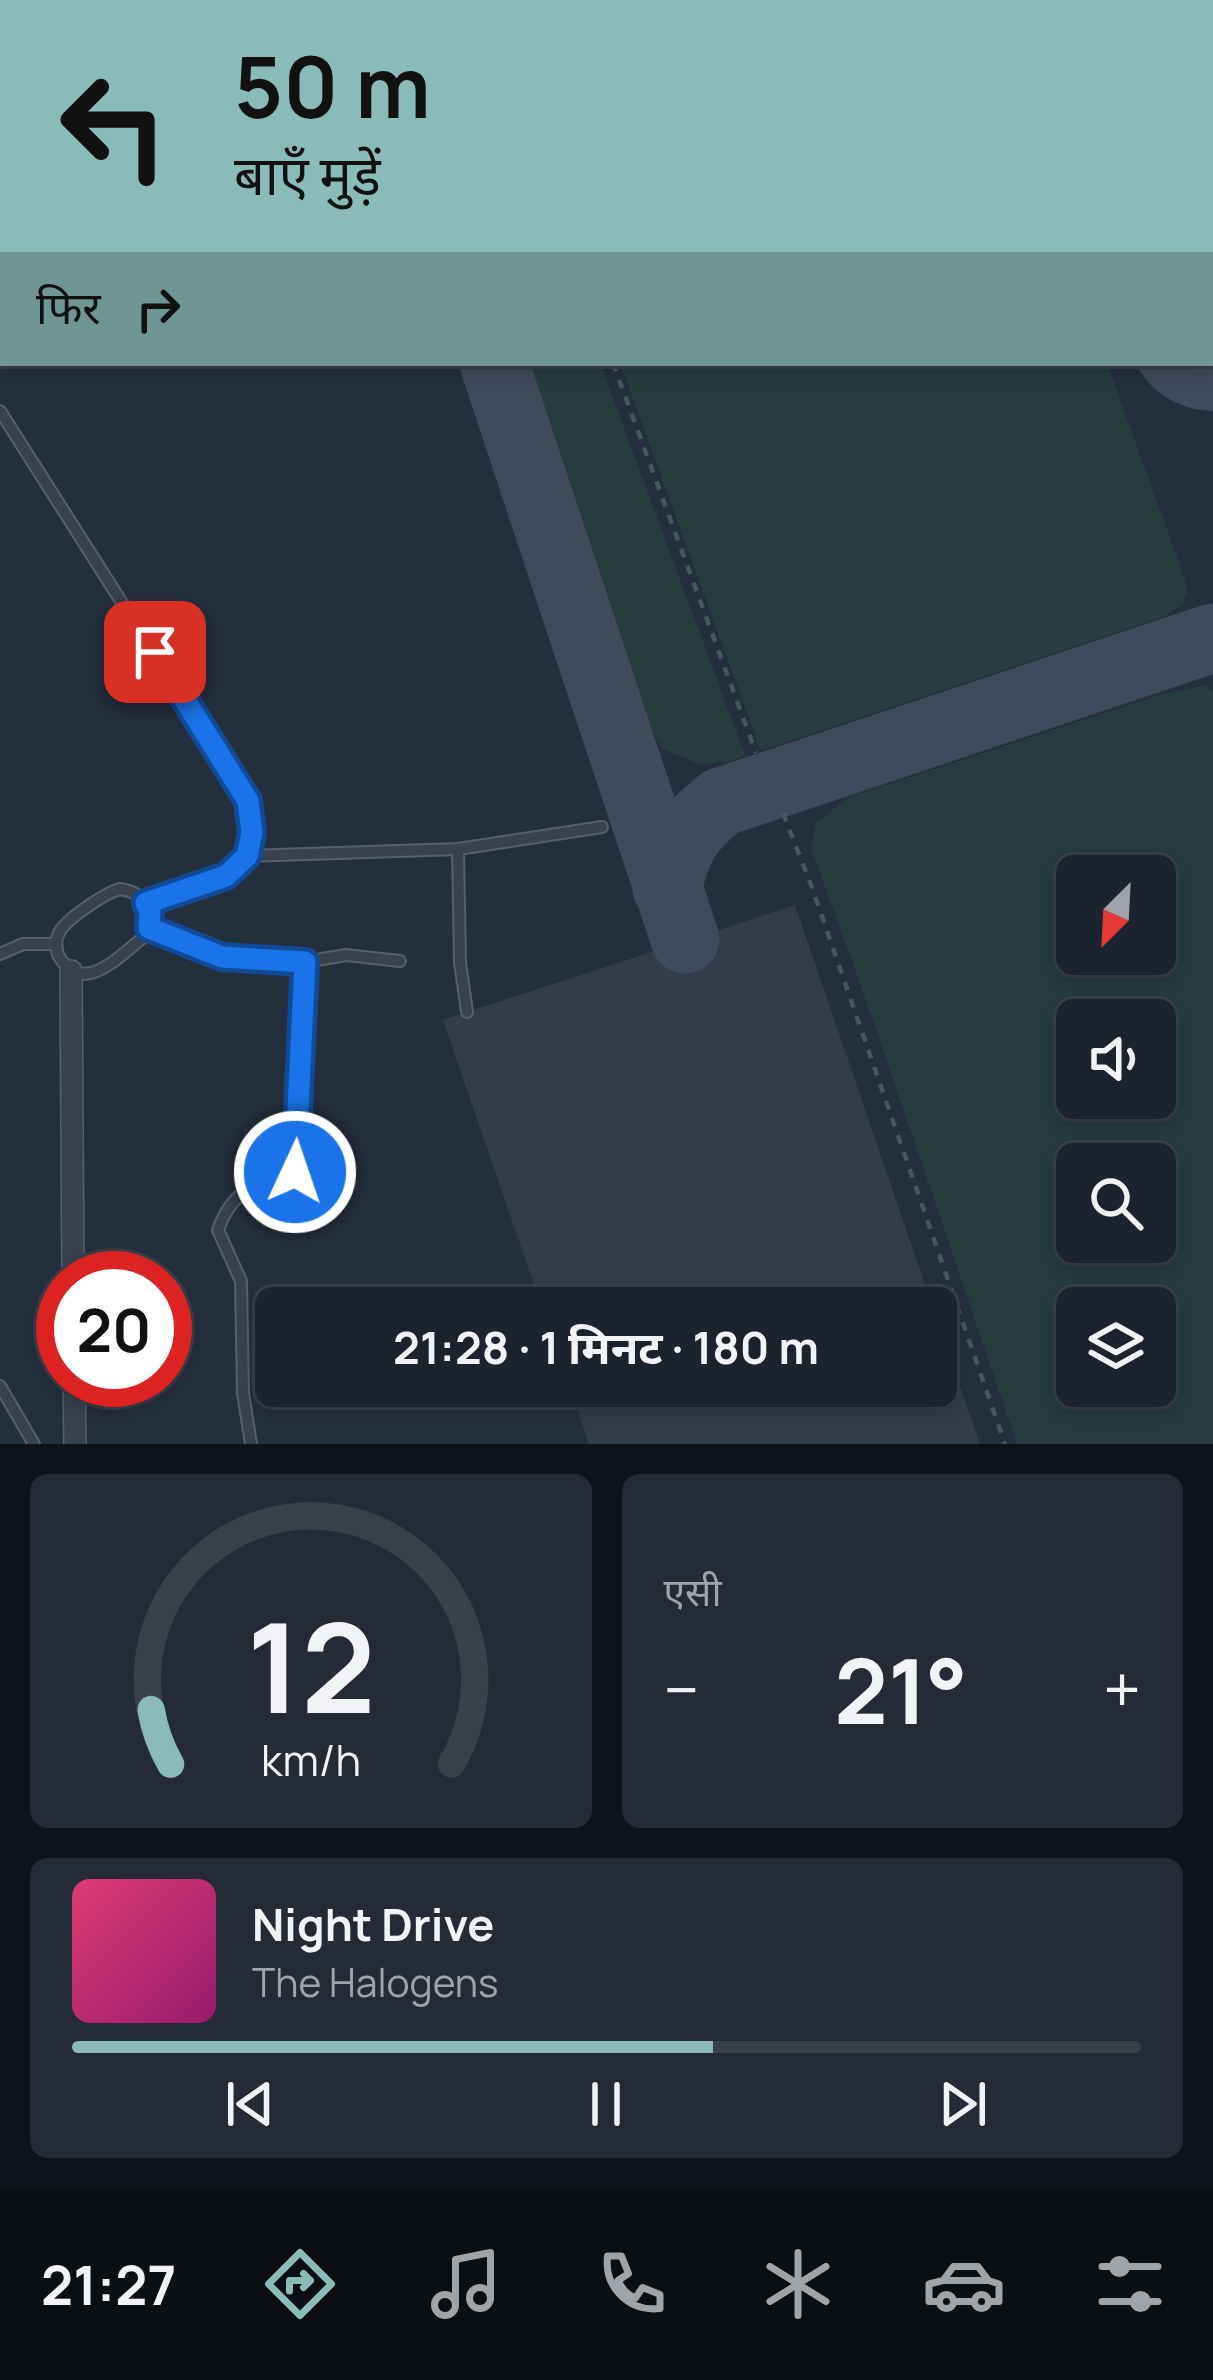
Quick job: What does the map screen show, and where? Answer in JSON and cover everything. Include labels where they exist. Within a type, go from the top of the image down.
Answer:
[{"type":"street","points":[[71,971],[73,1251]]},
{"type":"street","points":[[74,1407],[75,1444]]},
{"type":"lane","points":[[0,411],[248,801],[252,833],[247,856],[226,876],[146,903]]},
{"type":"lane","points":[[247,856],[458,849],[602,827]]},
{"type":"lane","points":[[458,849],[466,1012]]},
{"type":"lane","points":[[130,890],[146,903],[150,911],[145,936],[102,970],[71,971],[58,955],[56,944],[65,925],[110,891],[130,890]]},
{"type":"lane","points":[[149,928],[222,957],[305,962],[346,955],[400,962]]},
{"type":"lane","points":[[0,954],[23,944],[56,944]]},
{"type":"lane","points":[[251,1444],[243,1394],[241,1281],[218,1230],[226,1205],[257,1183],[295,1172],[305,962]]},
{"type":"lane","points":[[0,1386],[34,1444]]},
{"type":"path","points":[[614,366],[756,753]]},
{"type":"path","points":[[784,813],[1006,1444]]},
{"type":"shaded area","points":[[795,905],[926,1287],[535,1287],[443,1020]]},
{"type":"shaded area","points":[[957,1378],[980,1444],[589,1444],[576,1407],[957,1407]]},
{"type":"green space","points":[[531,366],[601,366],[745,755],[729,762],[699,764],[663,749],[647,722]]},
{"type":"green space","points":[[621,366],[1108,366],[1188,590],[1182,605],[1163,617],[760,749]]},
{"type":"green space","points":[[1204,686],[1213,691],[1213,1444],[1017,1444],[811,848],[816,823],[849,797],[1165,693]]},
{"type":"taxiway","points":[[495,366],[685,939]]},
{"type":"taxiway","points":[[667,888],[685,839],[721,802],[1213,638]]},
{"type":"route","points":[[155,652],[248,801],[252,833],[247,856],[226,876],[146,903],[149,928],[222,957],[305,962],[295,1172]]}]
